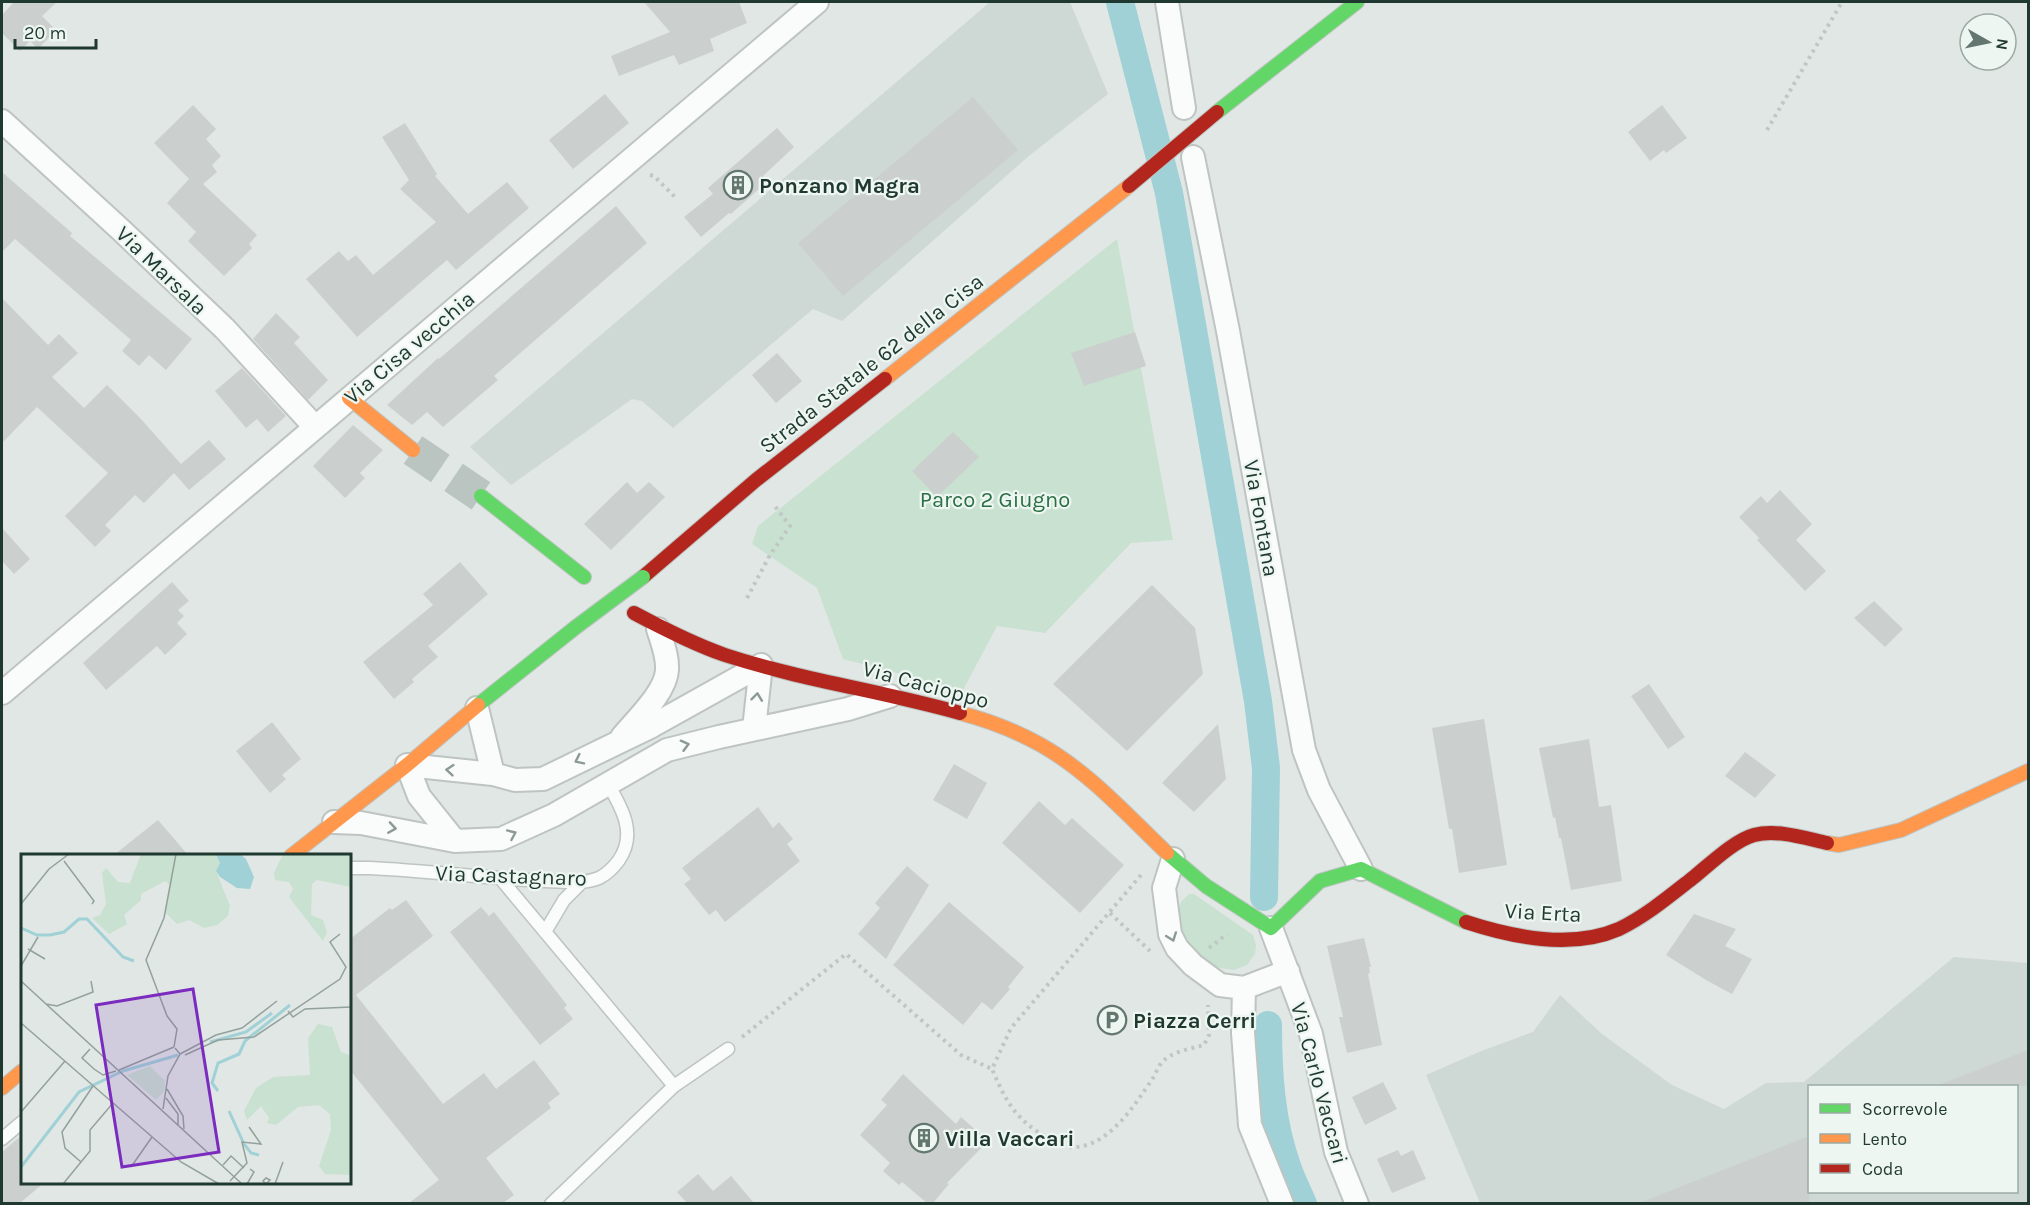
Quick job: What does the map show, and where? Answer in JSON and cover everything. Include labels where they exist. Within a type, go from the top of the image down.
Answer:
[{"type":"street","points":[[1167,2],[1184,108]]},
{"type":"street","name":"Strada Statale 62 della Cisa","points":[[477,708],[501,686],[643,577],[756,480],[1129,186],[1216,112],[1357,2]]},
{"type":"street","name":"Via Cisa vecchia","points":[[2,693],[624,165],[804,5]]},
{"type":"street","name":"Via Marsala","points":[[2,121],[225,329],[315,427]]},
{"type":"street","name":"Via Fontana","points":[[1193,157],[1228,331],[1304,750],[1319,789],[1361,869]]},
{"type":"street","points":[[349,398],[413,450]]},
{"type":"street","points":[[481,496],[584,577]]},
{"type":"street","name":"Via Cacioppo","points":[[634,613],[658,628],[710,650],[993,723],[1051,750],[1094,784],[1168,854]]},
{"type":"street","points":[[619,741],[660,691],[667,673],[666,656],[658,628]]},
{"type":"street","points":[[407,765],[493,774],[515,780],[543,778],[652,726],[761,665]]},
{"type":"street","points":[[753,729],[761,665]]},
{"type":"street","points":[[334,822],[361,823],[455,841],[501,838],[554,815],[667,750],[848,709],[891,695]]},
{"type":"street","points":[[292,854],[477,708],[493,774]]},
{"type":"street","points":[[407,765],[419,796],[455,841]]},
{"type":"street","name":"Via Erta","points":[[1361,869],[1464,921],[1494,931],[1536,938],[1578,939],[1617,929],[1635,919],[1661,903],[1729,849],[1753,835],[1776,833],[1839,845],[1901,830],[2028,771]]},
{"type":"street","points":[[1168,854],[1246,913],[1271,928],[1320,881],[1361,869]]},
{"type":"street","points":[[1168,854],[1164,888],[1170,933],[1176,948],[1192,965],[1220,985],[1244,988],[1288,971]]},
{"type":"street","name":"Via Carlo Vaccari","points":[[1271,928],[1311,1034],[1336,1152],[1357,1203]]},
{"type":"street","points":[[1244,988],[1243,1033],[1250,1125],[1282,1203]]},
{"type":"street","points":[[2,1088],[21,1072]]},
{"type":"lane","name":"Via Castagnaro","points":[[351,868],[414,870],[500,878],[582,882],[599,878],[613,869],[624,853],[628,836],[623,810],[608,784]]},
{"type":"lane","points":[[500,878],[674,1086]]},
{"type":"lane","points":[[545,932],[564,900],[582,882]]},
{"type":"lane","points":[[551,1203],[674,1086],[728,1049]]},
{"type":"lane","points":[[2,1139],[21,1123]]},
{"type":"path","points":[[1767,130],[1842,2]]},
{"type":"path","points":[[624,165],[654,176],[677,199]]},
{"type":"path","points":[[747,598],[770,555],[790,526],[756,480]]},
{"type":"path","points":[[992,1069],[1011,1028],[1168,854]]},
{"type":"path","points":[[1192,965],[1234,928]]},
{"type":"path","points":[[728,1049],[846,954],[961,1056],[992,1069],[1002,1092],[1020,1119],[1067,1147],[1088,1146],[1105,1137],[1126,1115],[1162,1062],[1177,1052],[1204,1045],[1209,1035],[1208,1001]]},
{"type":"shaded area","points":[[990,2],[1070,2],[1108,94],[1030,155],[842,321],[813,309],[673,428],[642,401],[632,399],[511,485],[470,447]]},
{"type":"shaded area","points":[[1954,957],[2028,963],[2028,1203],[1480,1203],[1426,1075],[1533,1032],[1560,995],[1602,1034],[1672,1085],[1724,1109],[1766,1083],[1804,1082]]},
{"type":"green space","name":"Parco 2 Giugno","points":[[1117,239],[1173,540],[1131,543],[1045,633],[997,626],[963,690],[843,659],[817,588],[752,544],[758,526]]},
{"type":"green space","points":[[1189,894],[1194,894],[1253,935],[1256,945],[1255,954],[1247,965],[1234,970],[1214,967],[1186,948],[1176,917],[1181,902]]},
{"type":"building","points":[[14,2],[57,2],[42,16],[56,30],[38,49],[30,41],[20,51],[2,33],[2,15]]},
{"type":"building","points":[[644,2],[739,2],[747,23],[710,39],[714,51],[679,65],[674,55],[619,76],[611,56],[670,32]]},
{"type":"building","points":[[605,94],[629,123],[573,169],[549,140]]},
{"type":"building","points":[[973,97],[1018,150],[843,296],[798,243]]},
{"type":"building","points":[[193,105],[216,129],[206,139],[221,156],[212,165],[217,172],[203,184],[257,235],[249,244],[252,248],[224,276],[188,241],[196,232],[167,203],[189,179],[154,143]]},
{"type":"building","points":[[1662,105],[1687,138],[1666,153],[1664,150],[1650,161],[1628,132]]},
{"type":"building","points":[[405,123],[437,174],[435,176],[468,214],[507,182],[529,208],[456,270],[447,260],[357,337],[306,279],[339,251],[348,261],[356,255],[373,275],[436,222],[400,189],[409,180],[382,137]]},
{"type":"building","points":[[777,128],[794,147],[763,176],[768,181],[701,237],[684,217],[713,194],[708,188]]},
{"type":"building","points":[[2,172],[72,233],[70,236],[192,339],[166,370],[149,355],[139,366],[122,351],[131,340],[15,239],[2,252]]},
{"type":"building","points":[[616,206],[647,243],[494,376],[498,380],[443,427],[427,412],[412,425],[387,405],[438,358]]},
{"type":"building","points":[[2,298],[48,345],[59,334],[78,353],[52,377],[84,408],[107,385],[181,464],[209,440],[226,459],[189,490],[174,473],[144,503],[135,495],[105,525],[111,531],[95,547],[65,516],[108,473],[37,407],[2,443]]},
{"type":"building","points":[[276,313],[300,337],[294,343],[328,380],[308,400],[253,339]]},
{"type":"building","points":[[1135,332],[1146,366],[1084,386],[1071,353]]},
{"type":"building","points":[[777,353],[802,381],[776,403],[752,375]]},
{"type":"building","points":[[242,368],[286,416],[268,432],[257,419],[246,428],[215,391]]},
{"type":"building","points":[[353,425],[383,450],[360,473],[365,478],[345,498],[313,466]]},
{"type":"building","points":[[953,432],[979,457],[937,497],[912,471]]},
{"type":"building","points":[[627,482],[637,493],[649,482],[665,497],[611,550],[584,524]]},
{"type":"building","points":[[1780,490],[1812,524],[1796,540],[1826,571],[1805,591],[1757,540],[1759,538],[1739,517],[1761,496],[1767,503]]},
{"type":"building","points":[[2,528],[30,559],[14,574],[2,561]]},
{"type":"building","points":[[460,562],[488,594],[428,646],[438,657],[412,679],[414,682],[394,699],[363,662],[433,605],[423,594]]},
{"type":"building","points":[[172,582],[189,601],[178,610],[184,616],[177,623],[187,634],[165,655],[157,646],[106,690],[83,663]]},
{"type":"building","points":[[1152,585],[1195,628],[1203,674],[1127,751],[1053,684]]},
{"type":"building","points":[[1874,601],[1903,629],[1885,647],[1854,618]]},
{"type":"building","points":[[1649,684],[1685,737],[1668,749],[1631,696]]},
{"type":"building","points":[[1484,719],[1507,865],[1459,873],[1432,728]]},
{"type":"building","points":[[272,722],[301,759],[282,775],[286,779],[270,793],[236,751]]},
{"type":"building","points":[[1218,724],[1226,779],[1194,812],[1162,783]]},
{"type":"building","points":[[1589,739],[1599,807],[1611,805],[1622,881],[1571,890],[1539,748]]},
{"type":"building","points":[[1745,752],[1776,775],[1755,798],[1725,776]]},
{"type":"building","points":[[954,764],[987,783],[967,819],[933,800]]},
{"type":"building","points":[[1039,801],[1065,825],[1072,818],[1124,865],[1080,913],[1002,843]]},
{"type":"building","points":[[758,807],[773,828],[779,822],[793,839],[787,844],[800,861],[725,922],[716,910],[709,915],[684,884],[691,879],[682,868]]},
{"type":"building","points":[[158,820],[187,854],[115,854]]},
{"type":"building","points":[[907,866],[929,885],[886,959],[858,934],[880,908],[875,903]]},
{"type":"building","points":[[406,900],[433,936],[356,995],[443,1104],[484,1073],[496,1089],[534,1060],[560,1094],[548,1103],[551,1108],[486,1158],[514,1195],[503,1203],[409,1203],[439,1180],[351,1071],[351,938],[390,908],[392,910]]},
{"type":"building","points":[[949,902],[1024,967],[1008,987],[1010,989],[992,1010],[982,1002],[963,1025],[893,965]]},
{"type":"building","points":[[481,907],[489,916],[494,912],[567,1005],[564,1008],[573,1019],[540,1045],[450,932]]},
{"type":"building","points":[[1694,914],[1736,929],[1725,946],[1752,959],[1732,994],[1666,955]]},
{"type":"building","points":[[1364,938],[1371,967],[1369,967],[1370,973],[1368,974],[1382,1045],[1347,1053],[1339,1017],[1343,1017],[1327,946]]},
{"type":"building","points":[[2028,1050],[2028,1086],[1939,1085]]},
{"type":"building","name":"Villa Vaccari","points":[[903,1074],[956,1124],[961,1117],[988,1141],[947,1183],[949,1184],[933,1203],[927,1203],[902,1182],[899,1185],[883,1171],[890,1163],[860,1135],[887,1105],[881,1100]]},
{"type":"building","points":[[1383,1082],[1397,1109],[1365,1125],[1352,1097]]},
{"type":"building","points":[[21,1136],[21,1184],[43,1184],[20,1203],[2,1203],[2,1152]]},
{"type":"building","points":[[1808,1136],[1809,1203],[1642,1202]]},
{"type":"building","points":[[1398,1150],[1401,1156],[1413,1150],[1426,1179],[1392,1193],[1377,1159]]},
{"type":"building","points":[[698,1174],[713,1191],[731,1176],[754,1203],[687,1203],[677,1192]]},
{"type":"waterway","points":[[1120,2],[1169,193],[1258,701],[1266,768],[1264,897]]},
{"type":"waterway","points":[[1268,1025],[1274,1116],[1282,1152],[1303,1204]]},
{"type":"tunnel","points":[[413,450],[481,496]]},
{"type":"traffic: fast","points":[[1217,112],[1357,2]]},
{"type":"traffic: fast","points":[[481,496],[584,577]]},
{"type":"traffic: fast","points":[[576,627],[643,577]]},
{"type":"traffic: fast","points":[[478,705],[576,627]]},
{"type":"traffic: fast","points":[[1167,853],[1206,886],[1271,928],[1320,881],[1361,869],[1466,922]]},
{"type":"traffic: slow","points":[[885,379],[1129,186]]},
{"type":"traffic: slow","points":[[349,398],[413,450]]},
{"type":"traffic: slow","points":[[294,854],[407,765],[478,705]]},
{"type":"traffic: slow","points":[[960,713],[1012,731],[1059,756],[1107,795],[1167,853]]},
{"type":"traffic: slow","points":[[1827,843],[1839,845],[1901,830],[2028,771]]},
{"type":"traffic: slow","points":[[2,1088],[21,1072]]},
{"type":"traffic: jam","points":[[1129,186],[1217,112]]},
{"type":"traffic: jam","points":[[643,577],[756,480],[885,379]]},
{"type":"traffic: jam","points":[[634,613],[690,641],[754,664],[960,713]]},
{"type":"traffic: jam","points":[[1466,922],[1542,939],[1581,939],[1601,935],[1619,929],[1649,912],[1723,853],[1754,835],[1772,833],[1827,843]]},
{"type":"place","name":"Ponzano Magra","points":[[738,185]]},
{"type":"place","name":"Piazza Cerri","points":[[1112,1020]]},
{"type":"place","name":"Villa Vaccari","points":[[924,1138]]}]
